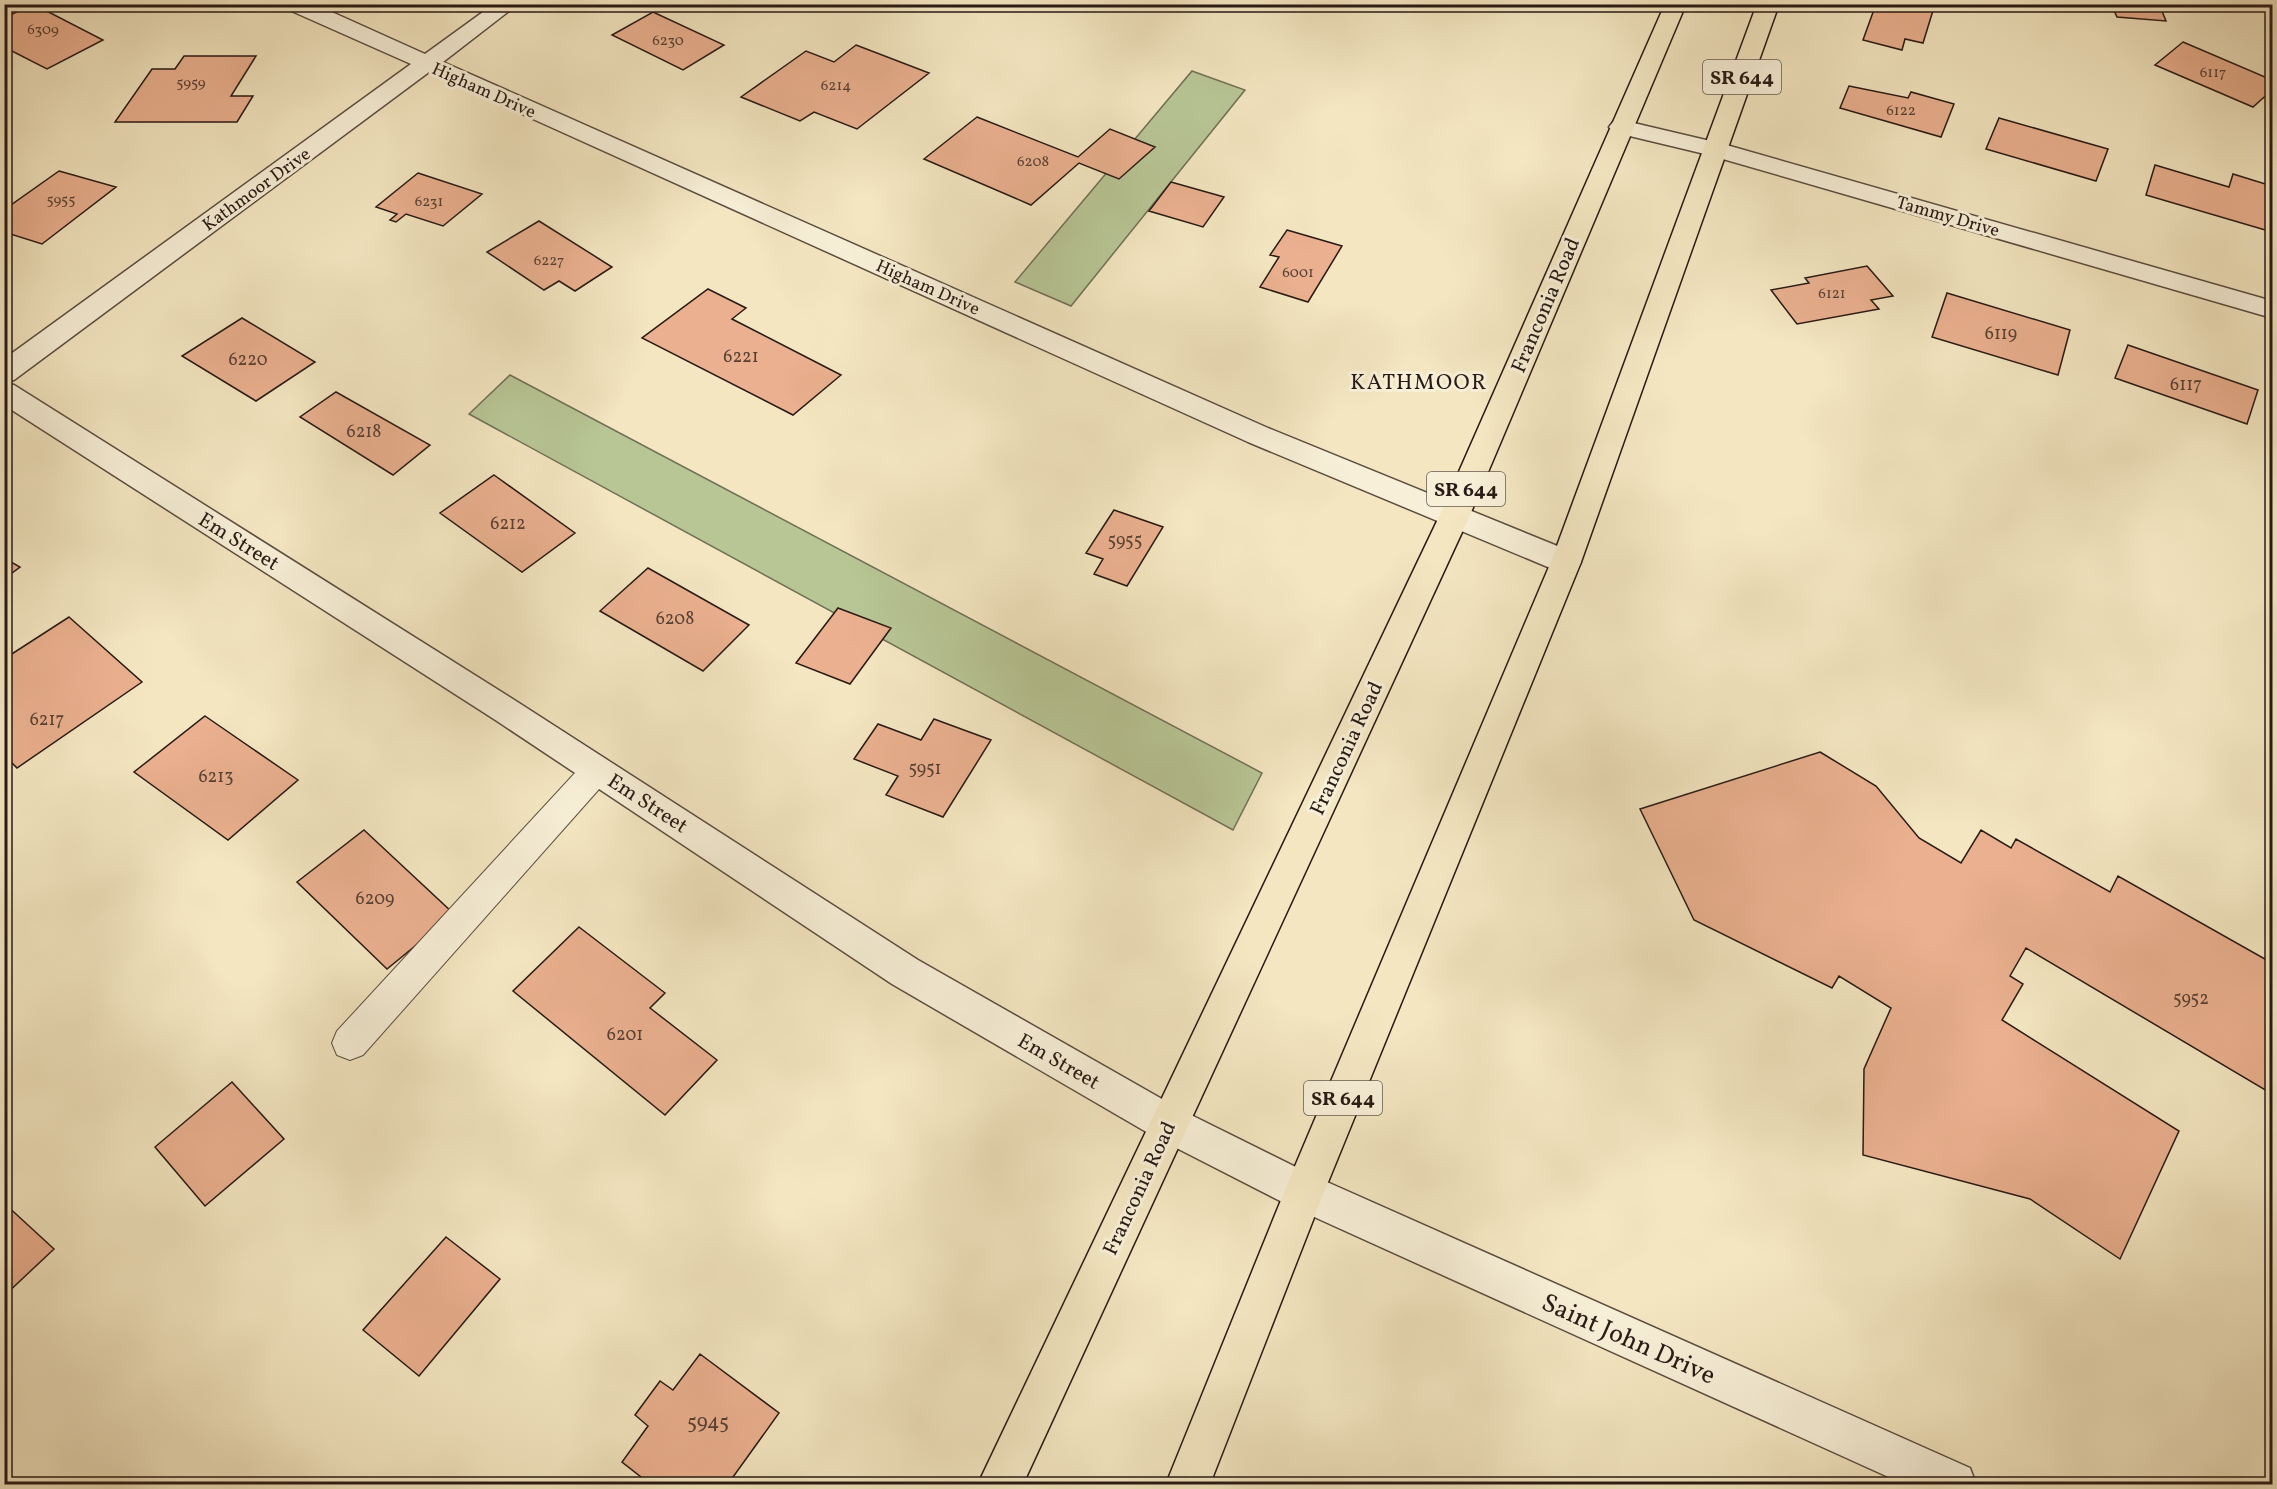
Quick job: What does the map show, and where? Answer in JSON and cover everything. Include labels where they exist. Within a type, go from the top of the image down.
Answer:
[{"type":"main road","name":"Franconia Road","points":[[1000,1485],[1455,517],[1621,127],[1676,4]]},
{"type":"main road","name":"SR 644","points":[[1188,1485],[1304,1192],[1566,562],[1768,4]]},
{"type":"street","name":"Higham Drive","points":[[295,4],[1258,435],[1566,562]]},
{"type":"street","name":"Kathmoor Drive","points":[[4,373],[508,4]]},
{"type":"street","name":"Tammy Drive","points":[[1621,127],[1715,148],[2272,310]]},
{"type":"street","name":"Em Street","points":[[4,392],[597,770],[905,972],[1169,1124],[1304,1192]]},
{"type":"street","name":"Saint John Drive","points":[[1304,1192],[1954,1485]]},
{"type":"lane","points":[[350,1043],[597,770]]},
{"type":"green space","points":[[1192,71],[1245,90],[1071,306],[1015,282]]},
{"type":"green space","points":[[510,375],[1262,773],[1233,830],[469,414]]},
{"type":"building","points":[[33,4],[103,40],[47,69],[4,47],[4,18]]},
{"type":"building","points":[[1876,4],[1935,4],[1923,43],[1905,39],[1902,50],[1863,40]]},
{"type":"building","points":[[2111,4],[2159,4],[2166,21],[2117,17]]},
{"type":"building","points":[[653,12],[724,45],[683,70],[612,35]]},
{"type":"building","points":[[2183,42],[2272,80],[2272,90],[2253,107],[2155,65]]},
{"type":"building","points":[[856,45],[929,73],[857,129],[814,112],[800,121],[741,97],[806,51],[834,62]]},
{"type":"building","points":[[184,56],[256,56],[231,96],[253,96],[237,122],[115,122],[152,69],[175,69]]},
{"type":"building","points":[[1849,86],[1908,98],[1911,92],[1954,104],[1941,137],[1840,108]]},
{"type":"building","points":[[977,117],[1078,157],[1110,129],[1155,147],[1119,179],[1079,163],[1031,205],[924,159]]},
{"type":"building","points":[[1999,118],[2108,149],[2096,181],[1986,149]]},
{"type":"building","points":[[2155,165],[2229,187],[2233,174],[2272,186],[2272,232],[2146,195]]},
{"type":"building","points":[[59,171],[116,187],[42,244],[4,232],[4,210]]},
{"type":"building","points":[[418,173],[482,194],[443,226],[406,214],[396,222],[390,220],[397,214],[376,207]]},
{"type":"building","points":[[1171,182],[1224,197],[1203,227],[1149,211]]},
{"type":"building","points":[[539,221],[612,267],[575,291],[559,281],[544,290],[487,252]]},
{"type":"building","points":[[1287,230],[1342,246],[1308,302],[1260,287],[1279,257],[1270,255]]},
{"type":"building","points":[[1867,266],[1893,296],[1871,300],[1879,309],[1797,324],[1771,290],[1809,283],[1805,278]]},
{"type":"building","points":[[708,289],[746,308],[732,319],[841,375],[793,415],[642,338]]},
{"type":"building","points":[[1947,293],[2070,330],[2058,375],[1932,337]]},
{"type":"building","points":[[242,318],[315,362],[256,401],[182,356]]},
{"type":"building","points":[[2128,345],[2258,390],[2247,424],[2115,378]]},
{"type":"building","points":[[336,392],[430,445],[393,475],[300,417]]},
{"type":"building","points":[[494,475],[575,533],[522,572],[440,513]]},
{"type":"building","points":[[1114,510],[1163,527],[1127,586],[1094,574],[1103,559],[1086,553]]},
{"type":"building","points":[[4,558],[20,567],[4,579]]},
{"type":"building","points":[[648,568],[749,625],[703,671],[600,611]]},
{"type":"building","points":[[838,608],[891,628],[850,684],[796,663]]},
{"type":"building","points":[[69,617],[142,682],[17,768],[4,755],[4,659]]},
{"type":"building","points":[[205,716],[298,780],[228,840],[134,772]]},
{"type":"building","points":[[934,719],[991,740],[943,817],[886,795],[898,776],[854,759],[878,724],[921,740]]},
{"type":"building","points":[[1820,752],[1876,786],[1919,838],[1961,863],[1981,830],[2011,848],[2016,839],[2110,892],[2118,876],[2272,963],[2272,1094],[2026,948],[2010,976],[2023,984],[2002,1020],[2179,1131],[2120,1259],[2030,1199],[1863,1155],[1864,1069],[1891,1008],[1839,976],[1832,988],[1694,920],[1640,809]]},
{"type":"building","points":[[364,830],[454,914],[387,969],[297,882]]},
{"type":"building","points":[[579,927],[665,993],[650,1008],[717,1060],[665,1115],[513,991]]},
{"type":"building","points":[[232,1082],[284,1139],[205,1206],[155,1147]]},
{"type":"building","points":[[4,1203],[54,1249],[4,1296]]},
{"type":"building","points":[[446,1237],[500,1279],[419,1376],[363,1330]]},
{"type":"building","points":[[700,1354],[779,1413],[728,1484],[650,1484],[622,1462],[648,1426],[635,1415],[660,1381],[673,1390]]},
{"type":"district","name":"KATHMOOR","points":[[1419,381]]}]
